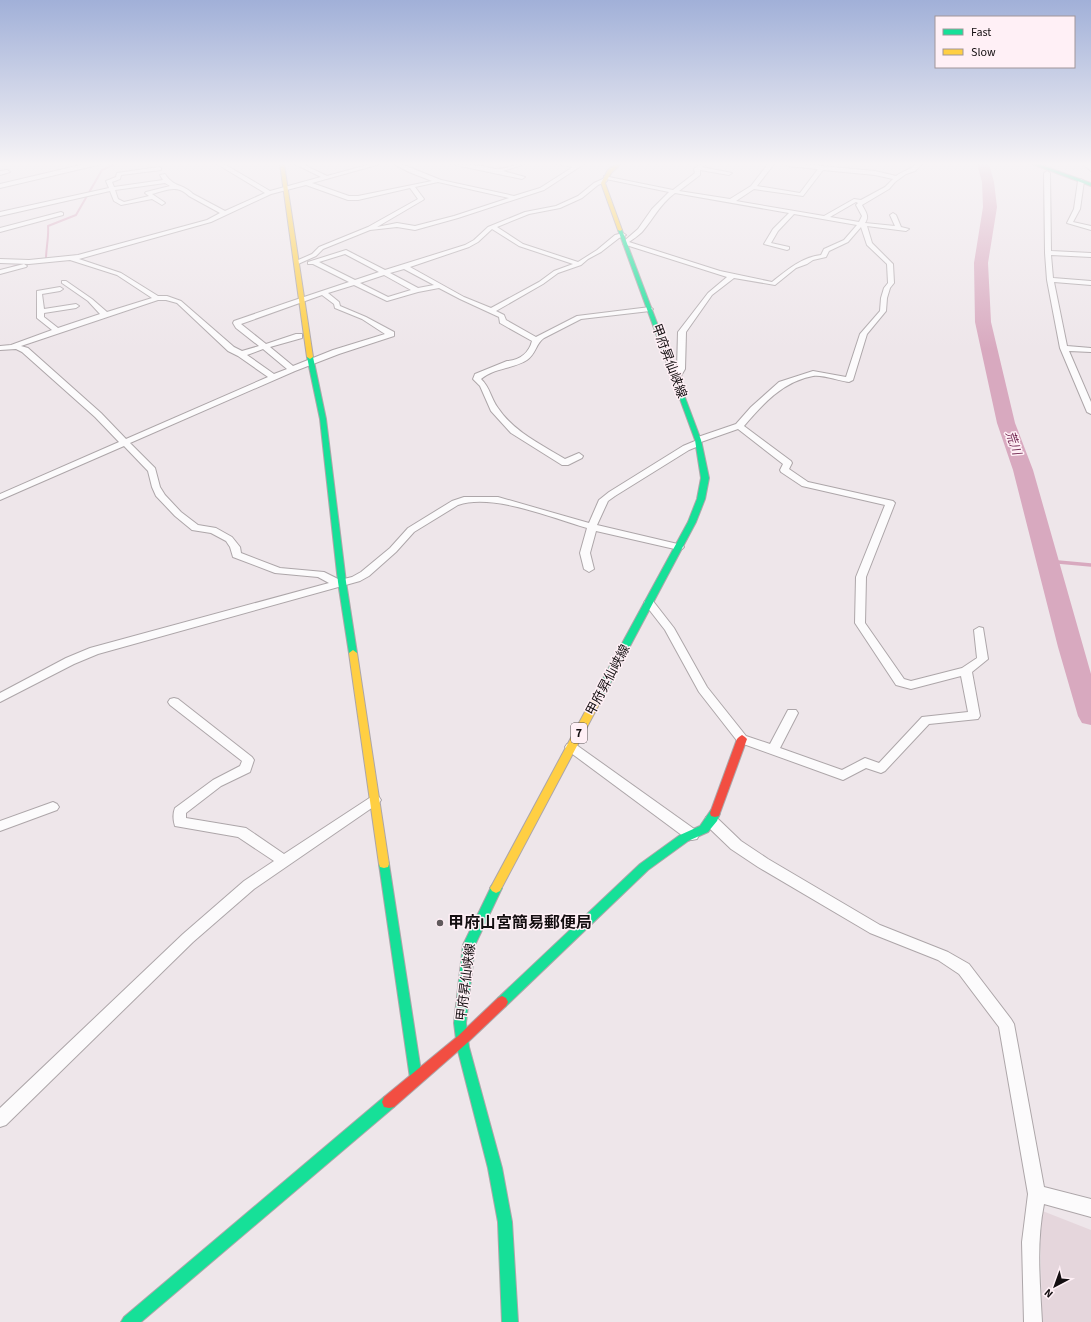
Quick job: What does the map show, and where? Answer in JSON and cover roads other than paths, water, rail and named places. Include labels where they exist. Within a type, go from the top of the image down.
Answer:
[{"type":"street","points":[[0,230],[16,226]]},
{"type":"street","points":[[0,261],[42,261],[71,258],[100,252],[193,226]]},
{"type":"street","points":[[291,226],[298,264],[310,362],[322,420],[340,583],[375,800],[416,1078]]},
{"type":"street","points":[[298,264],[314,255],[321,248],[374,226]]},
{"type":"street","points":[[370,228],[373,229],[393,226]]},
{"type":"street","points":[[401,226],[415,228],[424,226]]},
{"type":"street","points":[[292,369],[237,323],[302,299],[406,267],[467,246],[476,241],[485,232],[496,226]]},
{"type":"street","name":"甲府昇仙峡線","points":[[510,1322],[505,1222],[495,1168],[462,1040],[460,1024],[469,945],[482,913],[692,522],[701,499],[705,478],[698,441],[619,226]]},
{"type":"street","points":[[624,239],[640,230],[643,226]]},
{"type":"street","points":[[779,226],[767,244],[787,248]]},
{"type":"street","points":[[491,311],[541,283],[556,272],[578,264],[599,251],[617,236],[732,276],[773,284],[794,267],[805,263],[811,258],[824,256],[826,250],[846,241],[860,226]]},
{"type":"street","points":[[589,569],[585,553],[592,527],[604,500],[612,494],[698,441],[739,426],[754,409],[782,384],[813,373],[848,380],[864,334],[883,311],[884,298],[887,288],[891,283],[890,264],[869,244],[863,226]]},
{"type":"street","points":[[875,226],[902,229],[900,226]]},
{"type":"street","points":[[1046,226],[1050,280],[1064,348],[1091,412]]},
{"type":"street","points":[[493,227],[521,245],[578,264]]},
{"type":"street","points":[[298,264],[314,262],[346,252],[417,290]]},
{"type":"street","points":[[1048,253],[1091,256]]},
{"type":"street","points":[[71,258],[73,260],[107,269],[119,274],[157,298]]},
{"type":"street","points":[[0,272],[42,261]]},
{"type":"street","points":[[314,262],[387,299],[417,290],[440,286]]},
{"type":"street","points":[[406,267],[462,298],[502,316],[503,321],[536,340]]},
{"type":"street","points":[[675,379],[681,369],[682,332],[710,294],[732,276]]},
{"type":"street","points":[[1050,280],[1091,283]]},
{"type":"street","points":[[64,282],[90,300],[106,315]]},
{"type":"street","points":[[58,331],[41,318],[39,292],[60,290]]},
{"type":"street","points":[[0,497],[292,369],[341,350],[391,334],[364,318],[337,307],[337,302],[323,293]]},
{"type":"street","points":[[0,348],[14,346],[157,298],[167,298],[179,302],[231,349],[242,354],[274,378]]},
{"type":"street","points":[[40,312],[76,306]]},
{"type":"street","points":[[578,456],[565,463],[514,431],[494,409],[482,385],[477,379],[478,376],[510,363],[513,364],[530,356],[536,340],[579,317],[650,308]]},
{"type":"street","points":[[242,354],[298,336]]},
{"type":"street","points":[[14,346],[21,347],[25,350],[98,415],[126,443],[152,470],[156,487],[161,496],[195,528],[213,530],[229,539],[234,547],[236,555],[279,571],[320,574],[340,583]]},
{"type":"street","points":[[1064,348],[1091,350]]},
{"type":"street","points":[[739,426],[788,463],[784,470],[806,484],[890,503],[861,577],[860,623],[900,682],[911,685],[966,670],[983,659],[979,630]]},
{"type":"street","points":[[0,698],[94,651],[356,579],[365,574],[393,550],[411,530],[455,503],[464,500],[498,500],[512,503],[592,527],[679,547]]},
{"type":"street","points":[[649,603],[669,628],[703,689],[742,739],[843,775],[865,763],[882,768],[926,720],[974,716],[966,670]]},
{"type":"street","points":[[174,702],[248,760],[246,769],[217,783],[180,811],[180,822],[241,832],[284,862]]},
{"type":"street","points":[[773,750],[792,713]]},
{"type":"street","points":[[129,1322],[462,1040],[644,868],[684,838],[704,829],[711,821],[742,739]]},
{"type":"street","points":[[572,747],[692,835]]},
{"type":"street","points":[[0,1119],[188,938],[249,885],[375,800]]},
{"type":"street","points":[[0,826],[53,807]]},
{"type":"street","points":[[711,821],[741,848],[875,929],[943,956],[964,969],[1006,1024],[1037,1194],[1032,1216],[1030,1258],[1033,1322]]},
{"type":"street","points":[[1037,1194],[1091,1208]]},
{"type":"waterway","points":[[43,259],[46,259],[49,226]]},
{"type":"waterway","name":"荒川","points":[[987,226],[981,263],[983,322],[1006,423],[1023,470],[1070,647],[1091,716]]},
{"type":"waterway","points":[[12,267],[29,263]]},
{"type":"waterway","points":[[1047,561],[1091,565]]},
{"type":"place","name":"甲府山宮簡易郵便局","points":[[440,923]]}]
